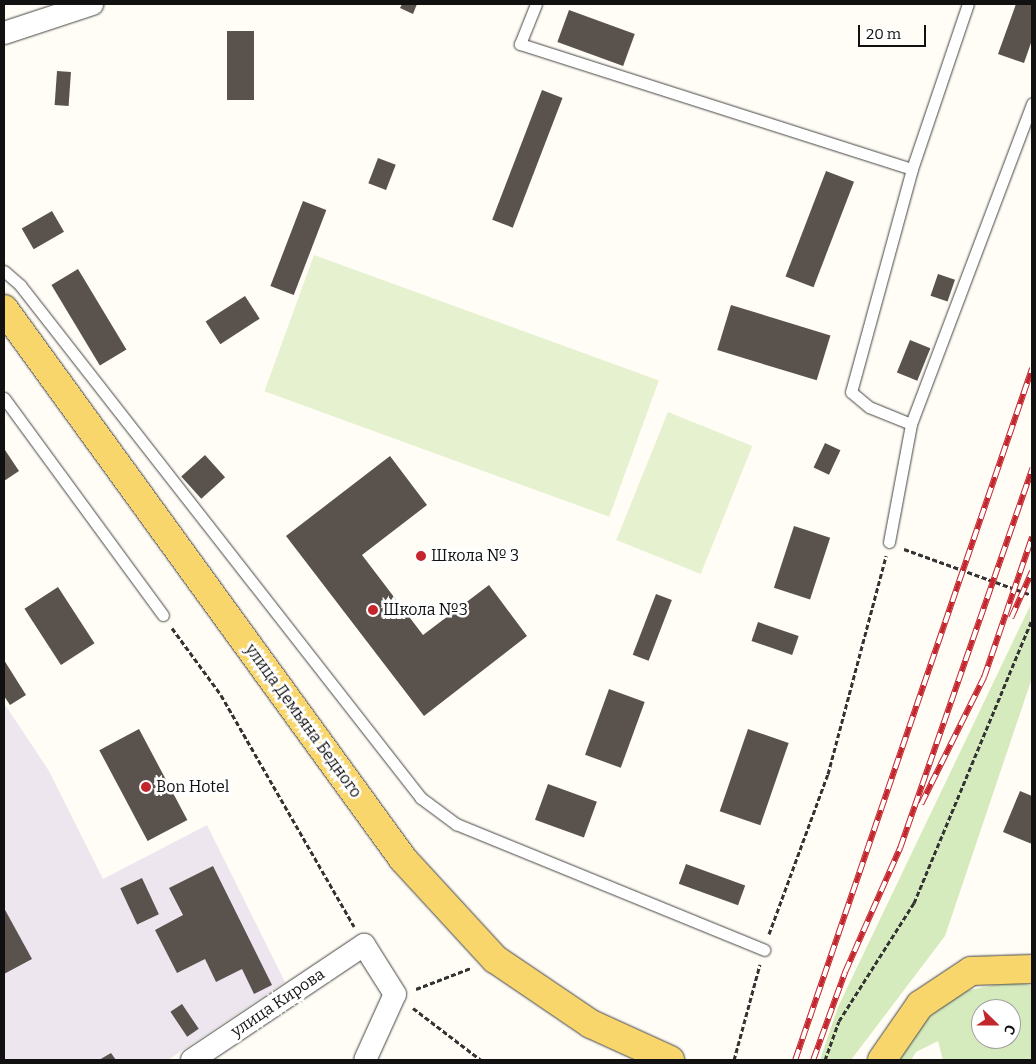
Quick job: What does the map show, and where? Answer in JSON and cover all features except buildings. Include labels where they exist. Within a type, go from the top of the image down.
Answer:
[{"type":"main road","name":"улица Демьяна Бедного","points":[[4,309],[403,860],[495,959],[591,1024],[670,1060]]},
{"type":"main road","points":[[882,1060],[920,1005],[971,971],[1032,969]]},
{"type":"street","points":[[4,33],[92,4]]},
{"type":"street","points":[[364,945],[404,992],[365,1060]]},
{"type":"street","name":"улица Кирова","points":[[192,1060],[364,945]]},
{"type":"lane","points":[[536,4],[520,44],[912,169]]},
{"type":"lane","points":[[911,424],[869,407],[851,392],[912,169],[968,4]]},
{"type":"lane","points":[[889,542],[911,424],[1032,103]]},
{"type":"lane","points":[[4,271],[20,285],[421,798],[456,824],[764,950]]},
{"type":"lane","points":[[4,398],[163,616]]},
{"type":"path","points":[[734,1060],[764,950],[828,774],[889,542],[1032,595]]},
{"type":"path","points":[[163,616],[221,695],[364,945]]},
{"type":"path","points":[[825,1060],[839,1022],[914,903],[1032,620]]},
{"type":"path","points":[[481,1060],[404,992],[495,959]]},
{"type":"shaded area","points":[[4,703],[49,771],[103,879],[207,825],[285,982],[168,1060],[4,1060]]},
{"type":"green space","points":[[314,255],[659,381],[609,517],[264,391]]},
{"type":"green space","points":[[668,412],[752,446],[701,574],[616,540]]},
{"type":"green space","points":[[1030,606],[1032,678],[945,936],[851,1060],[820,1060],[838,1007]]},
{"type":"green space","points":[[1015,981],[1032,986],[1032,1060],[943,1060],[938,1041],[916,1052],[911,1060],[896,1060],[916,1027],[960,992]]},
{"type":"railway","points":[[795,1060],[1032,368]]},
{"type":"railway","points":[[813,1060],[845,972],[900,848],[1032,468]]},
{"type":"railway","points":[[921,804],[984,677],[1032,537]]},
{"type":"railway","points":[[1011,618],[1032,571]]},
{"type":"place","name":"Школа № 3","points":[[421,556]]},
{"type":"place","name":"Школа №3","points":[[373,610]]},
{"type":"place","name":"Bon Hotel","points":[[146,787]]}]
